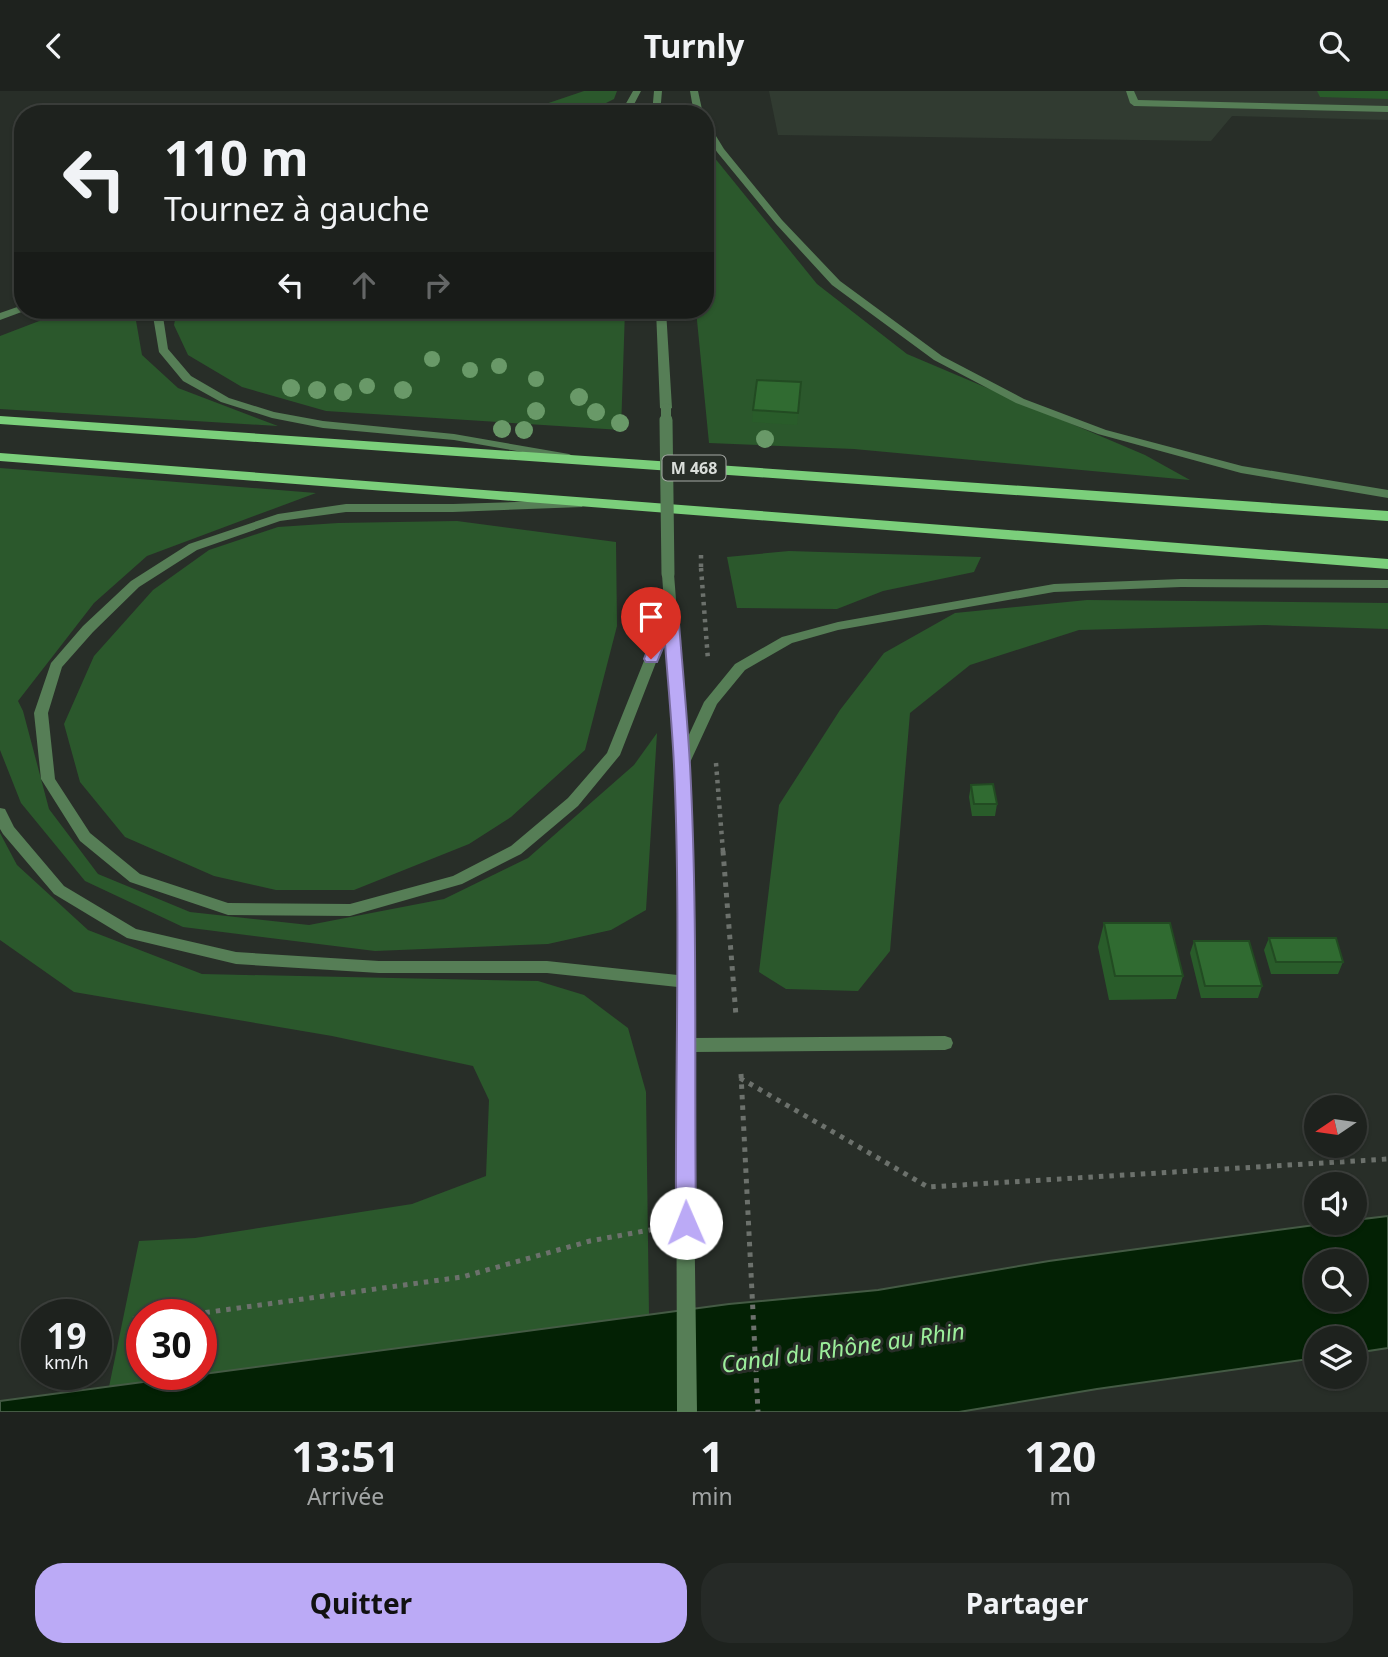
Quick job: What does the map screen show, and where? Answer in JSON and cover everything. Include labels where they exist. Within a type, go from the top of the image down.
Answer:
[{"type":"main road","name":"M 468","points":[[0,420],[1388,516]]},
{"type":"main road","points":[[0,457],[1388,564]]},
{"type":"street","points":[[1130,91],[1134,103],[1388,109]]},
{"type":"street","points":[[714,140],[779,222],[836,283],[938,358],[1020,401],[1102,432],[1241,469],[1388,494]]},
{"type":"street","points":[[155,319],[155,327],[165,358],[192,384],[247,409],[340,428],[454,437],[595,461]]},
{"type":"street","points":[[661,319],[666,408],[668,574],[682,765],[687,982],[684,1045],[687,1412]]},
{"type":"street","points":[[599,503],[453,508],[346,508],[278,518],[193,547],[135,584],[88,629],[56,666],[41,713],[48,779],[85,837],[135,878],[228,909],[350,910],[457,880],[516,849],[573,802],[613,755],[670,611]]},
{"type":"street","points":[[682,765],[711,702],[740,667],[788,640],[838,626],[1054,588],[1181,583],[1388,584]]},
{"type":"street","points":[[0,813],[8,830],[59,890],[131,934],[236,958],[379,967],[547,967],[687,982]]},
{"type":"street","points":[[684,1045],[945,1043]]},
{"type":"path","points":[[702,568],[711,702]]},
{"type":"path","points":[[715,757],[741,1079],[758,1412]]},
{"type":"path","points":[[730,1072],[928,1187],[1388,1159]]},
{"type":"path","points":[[217,1311],[462,1277],[590,1241],[686,1223]]},
{"type":"shaded area","points":[[584,91],[617,91],[614,99],[602,105],[543,105]]},
{"type":"shaded area","points":[[769,91],[1388,91],[1388,120],[1232,116],[1211,141],[778,135]]},
{"type":"shaded area","points":[[714,157],[817,284],[907,354],[1145,455],[1190,480],[854,449],[709,443],[697,319],[714,319]]},
{"type":"shaded area","points":[[44,319],[136,319],[142,355],[178,388],[278,426],[0,409],[0,336]]},
{"type":"shaded area","points":[[175,319],[625,319],[621,430],[326,411],[242,387],[188,355],[174,325]]},
{"type":"shaded area","points":[[0,468],[316,493],[147,556],[94,603],[18,701],[49,809],[98,874],[190,912],[309,925],[444,899],[528,858],[634,765],[657,733],[646,910],[611,930],[548,944],[375,951],[183,927],[85,881],[21,803],[0,750]]},
{"type":"shaded area","points":[[457,521],[616,542],[617,626],[585,750],[511,817],[469,844],[354,890],[276,890],[214,876],[125,837],[80,782],[64,724],[94,656],[153,590],[209,550],[278,527]]},
{"type":"shaded area","points":[[789,551],[981,557],[974,572],[883,591],[837,609],[737,608],[727,557]]},
{"type":"shaded area","points":[[1087,600],[1388,603],[1388,629],[1264,625],[1079,630],[970,665],[910,713],[890,951],[858,991],[786,989],[759,972],[779,805],[840,710],[884,653],[955,613]]},
{"type":"shaded area","points":[[0,833],[17,865],[88,930],[202,974],[538,981],[584,995],[628,1028],[646,1092],[649,1315],[217,1373],[217,1299],[127,1299],[139,1241],[195,1238],[412,1204],[486,1176],[489,1100],[473,1066],[332,1036],[74,992],[0,940]]},
{"type":"shaded area","points":[[126,1304],[126,1385],[112,1387],[112,1372]]},
{"type":"water","name":"Canal du Rhône au Rhin","points":[[1388,1216],[1388,1348],[1367,1351],[1367,1326],[1304,1326],[1304,1360],[959,1412],[0,1412],[0,1401],[83,1390],[112,1390],[112,1386],[126,1384],[126,1390],[217,1390],[217,1372],[729,1304],[878,1290],[1049,1261],[1304,1227],[1304,1235],[1367,1235],[1367,1219]]},
{"type":"building","points":[[757,380],[801,382],[798,413],[753,410]]},
{"type":"building","points":[[993,784],[997,804],[974,804],[971,785]]},
{"type":"building","points":[[1104,923],[1170,923],[1183,976],[1115,976]]},
{"type":"building","points":[[1269,938],[1336,938],[1343,962],[1276,962]]},
{"type":"building","points":[[1194,941],[1249,941],[1262,986],[1205,986]]},
{"type":"route","points":[[651,659],[670,611],[682,765],[687,982],[684,1045],[686,1223]]}]
